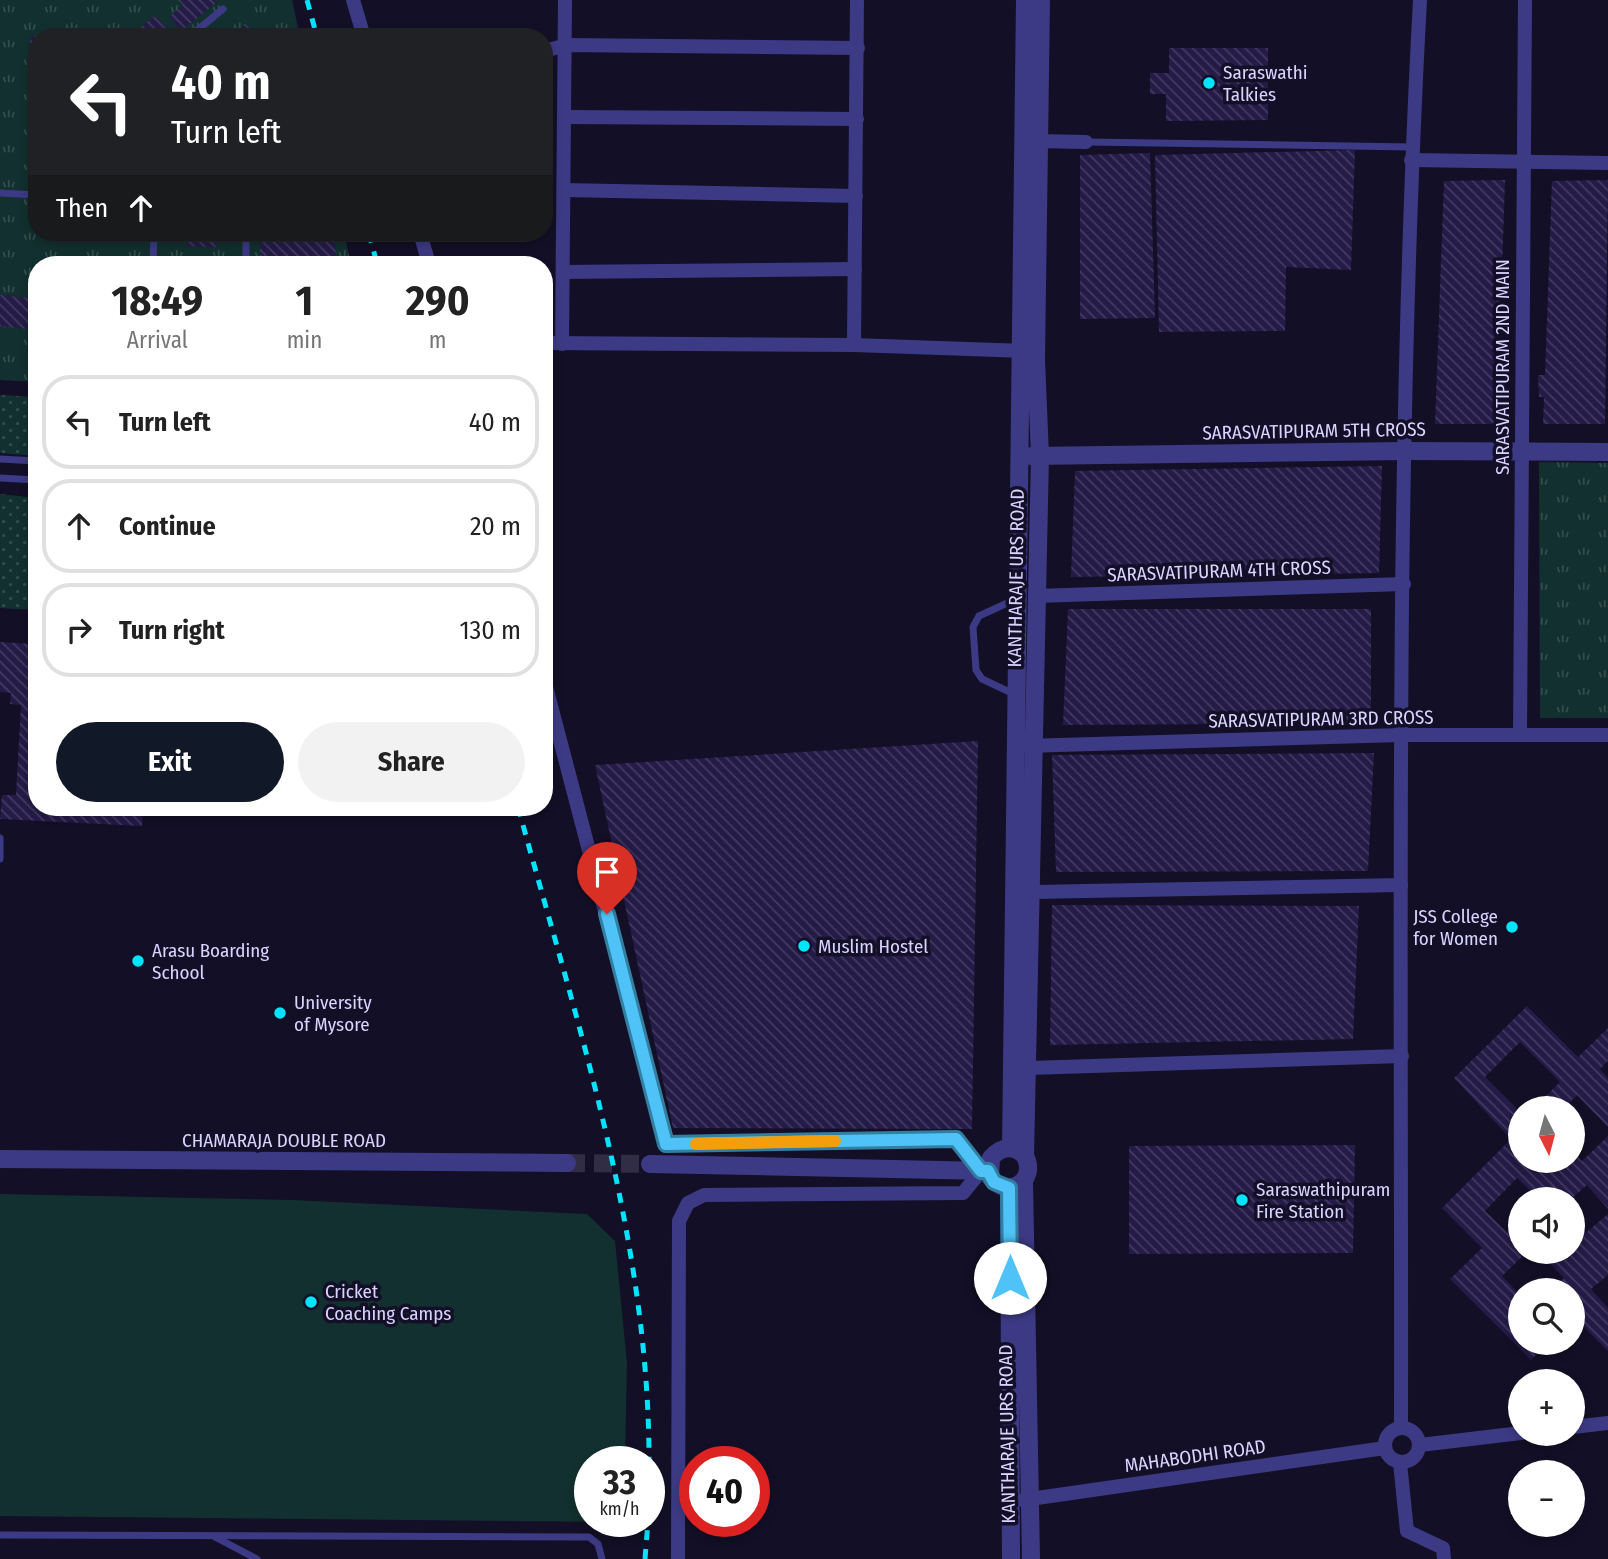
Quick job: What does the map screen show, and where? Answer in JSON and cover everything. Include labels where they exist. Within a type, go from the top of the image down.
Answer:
[{"type":"street","points":[[353,0],[361,28]]},
{"type":"street","points":[[562,344],[567,45],[565,0]]},
{"type":"street","points":[[854,345],[857,0]]},
{"type":"street","name":"KANTHARAJE URS ROAD","points":[[1018,1152],[1029,1068],[1035,746],[1020,456],[1025,0]]},
{"type":"street","name":"KANTHARAJE URS ROAD","points":[[1018,1152],[1016,746],[1017,696],[1040,456],[1036,359],[1041,0]]},
{"type":"street","points":[[1401,1428],[1401,735],[1411,153],[1420,0]]},
{"type":"street","name":"SARASVATIPURAM 2ND MAIN","points":[[1520,735],[1525,0]]},
{"type":"street","points":[[553,49],[567,45],[858,48]]},
{"type":"street","points":[[566,117],[857,120]]},
{"type":"street","points":[[1037,141],[1086,142]]},
{"type":"street","points":[[1411,153],[1523,161],[1608,163]]},
{"type":"street","points":[[564,190],[856,196]]},
{"type":"street","points":[[563,272],[855,269]]},
{"type":"street","points":[[553,344],[854,345],[1022,351]]},
{"type":"street","name":"SARASVATIPURAM 5TH CROSS","points":[[1020,456],[1405,451],[1608,452]]},
{"type":"street","name":"SARASVATIPURAM 4TH CROSS","points":[[1027,597],[1404,584]]},
{"type":"street","points":[[553,713],[666,1144],[956,1139],[985,1171],[994,1182],[1017,1185],[1029,1169],[1018,1152],[995,1153],[985,1171],[963,1193],[704,1195],[688,1203],[679,1221],[678,1559]]},
{"type":"street","name":"SARASVATIPURAM 3RD CROSS","points":[[1016,746],[1401,735],[1608,735]]},
{"type":"street","points":[[1033,892],[1401,885]]},
{"type":"street","points":[[1029,1068],[1402,1056]]},
{"type":"street","name":"CHAMARAJA DOUBLE ROAD","points":[[0,1159],[567,1163]]},
{"type":"street","points":[[650,1164],[985,1171]]},
{"type":"street","name":"KANTHARAJE URS ROAD","points":[[1017,1185],[1031,1559]]},
{"type":"street","name":"KANTHARAJE URS ROAD","points":[[1011,1559],[1017,1185]]},
{"type":"street","points":[[1585,1426],[1608,1423]]},
{"type":"street","points":[[1401,1428],[1416,1433],[1420,1445],[1412,1460],[1400,1463],[1390,1458],[1385,1448],[1390,1433],[1401,1428]]},
{"type":"street","points":[[1420,1445],[1508,1435]]},
{"type":"street","name":"MAHABODHI ROAD","points":[[1011,1501],[1385,1448]]},
{"type":"street","points":[[1400,1463],[1407,1531],[1443,1548],[1444,1559]]},
{"type":"lane","points":[[200,28],[223,9]]},
{"type":"lane","points":[[1086,142],[1411,153]]},
{"type":"lane","points":[[0,194],[28,195]]},
{"type":"lane","points":[[0,459],[28,461]]},
{"type":"lane","points":[[0,478],[28,480]]},
{"type":"lane","points":[[1017,696],[982,679],[976,670],[973,627],[979,616],[1027,597]]},
{"type":"lane","points":[[0,838],[0,859]]},
{"type":"lane","points":[[0,1535],[589,1537],[598,1544],[602,1559]]},
{"type":"lane","points":[[211,1536],[257,1559]]},
{"type":"green space","points":[[0,0],[292,0],[298,28],[28,28],[28,242],[346,242],[349,256],[28,256],[28,382],[0,380]]},
{"type":"green space","points":[[0,395],[28,397],[28,455],[0,453]]},
{"type":"green space","points":[[1539,462],[1608,463],[1608,718],[1540,718]]},
{"type":"green space","points":[[0,494],[28,497],[28,610],[0,608]]},
{"type":"green space","name":"Cricket Coaching Camps","points":[[0,1194],[292,1200],[587,1214],[615,1241],[627,1363],[625,1446],[574,1446],[574,1522],[0,1516]]},
{"type":"building","points":[[178,0],[217,2],[185,28],[178,28],[169,17],[183,5]]},
{"type":"building","points":[[155,16],[168,28],[140,28]]},
{"type":"building","name":"Saraswathi Talkies","points":[[1169,48],[1268,48],[1268,120],[1166,121],[1166,94],[1150,94],[1150,73],[1169,73]]},
{"type":"building","points":[[1355,150],[1351,270],[1286,267],[1285,331],[1159,332],[1155,155]]},
{"type":"building","points":[[1150,153],[1155,318],[1080,319],[1080,155]]},
{"type":"building","points":[[1505,180],[1497,424],[1435,424],[1444,181]]},
{"type":"building","points":[[1608,180],[1605,424],[1543,424],[1544,397],[1539,397],[1538,375],[1545,375],[1552,181]]},
{"type":"building","points":[[187,242],[217,242],[217,247],[187,246]]},
{"type":"building","points":[[261,242],[336,242],[335,256],[260,255]]},
{"type":"building","points":[[0,295],[28,298],[28,329],[0,326]]},
{"type":"building","points":[[1382,466],[1379,573],[1071,577],[1075,471]]},
{"type":"building","points":[[1068,609],[1371,609],[1371,723],[1063,725]]},
{"type":"building","points":[[0,642],[28,644],[28,816],[143,816],[142,826],[0,819],[2,795],[16,795],[21,705],[10,704],[11,693],[0,692]]},
{"type":"building","name":"Muslim Hostel","points":[[978,741],[972,1129],[673,1128],[595,765]]},
{"type":"building","points":[[1374,753],[1368,871],[1056,872],[1052,755]]},
{"type":"building","points":[[1052,905],[1359,906],[1353,1039],[1050,1045]]},
{"type":"building","points":[[1527,1006],[1578,1057],[1608,1028],[1608,1061],[1600,1069],[1608,1078],[1608,1127],[1586,1104],[1586,1096],[1546,1096],[1560,1082],[1520,1042],[1485,1077],[1508,1100],[1508,1136],[1454,1078]]},
{"type":"building","points":[[1608,1136],[1608,1209],[1587,1185],[1526,1187],[1517,1178],[1485,1211],[1508,1233],[1508,1264],[1514,1264],[1502,1276],[1508,1282],[1508,1337],[1450,1279],[1482,1248],[1442,1208],[1508,1142],[1508,1173],[1585,1173],[1586,1157]]},
{"type":"building","name":"Saraswathipuram Fire Station","points":[[1355,1145],[1353,1253],[1129,1254],[1129,1146]]},
{"type":"building","points":[[1608,1214],[1608,1275],[1591,1289],[1608,1308],[1608,1351],[1585,1328],[1585,1278],[1564,1278],[1551,1264],[1585,1264],[1585,1233]]},
{"type":"tunnel","points":[[567,1163],[650,1164]]},
{"type":"railway","points":[[307,0],[315,28]]},
{"type":"railway","points":[[371,242],[375,256]]},
{"type":"railway","points":[[520,816],[586,1052],[624,1218],[638,1301],[646,1385],[648,1446]]},
{"type":"railway","points":[[645,1559],[647,1537]]},
{"type":"slow traffic","points":[[696,1144],[835,1141]]},
{"type":"place","name":"Saraswathi Talkies","points":[[1209,83]]},
{"type":"place","name":"JSS College for Women","points":[[1512,927]]},
{"type":"place","name":"Muslim Hostel","points":[[804,946]]},
{"type":"place","name":"Arasu Boarding School","points":[[138,961]]},
{"type":"place","name":"University of Mysore","points":[[280,1013]]},
{"type":"place","name":"Saraswathipuram Fire Station","points":[[1242,1200]]},
{"type":"place","name":"Cricket Coaching Camps","points":[[311,1302]]},
{"type":"route","points":[[607,914],[666,1144],[956,1139],[981,1171],[988,1171],[994,1182],[1009,1188],[1010,1278]]}]
